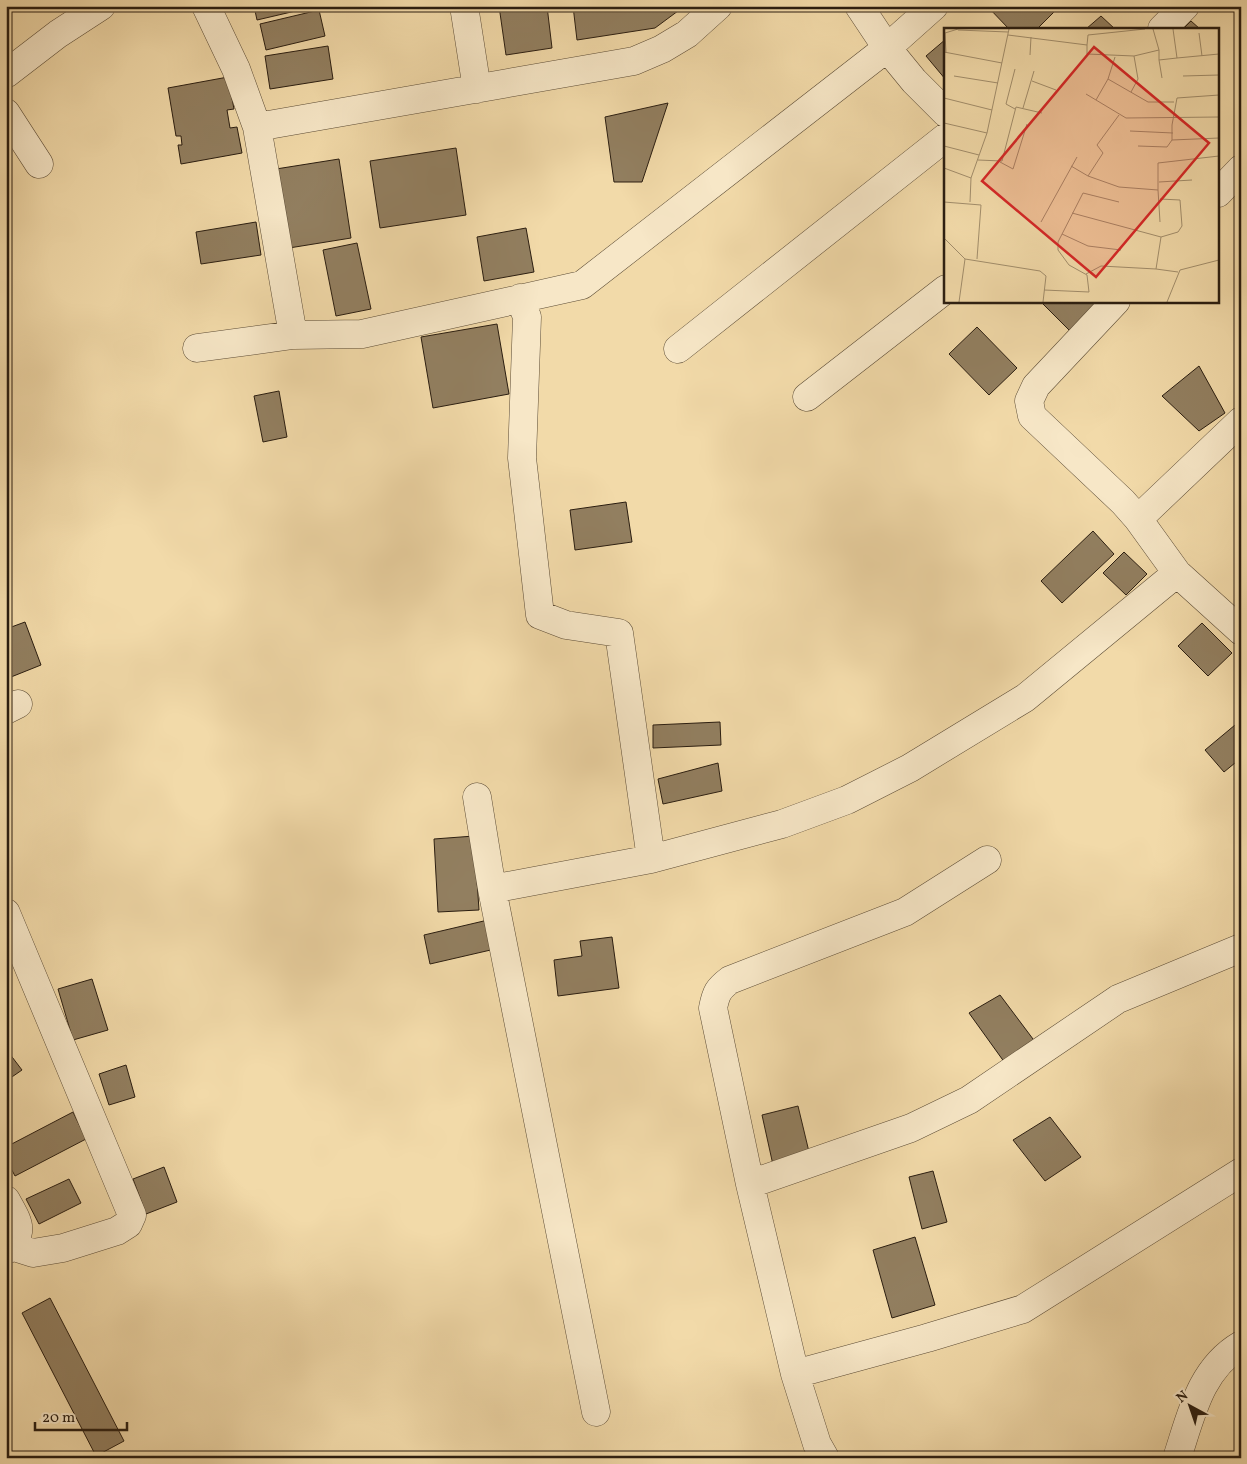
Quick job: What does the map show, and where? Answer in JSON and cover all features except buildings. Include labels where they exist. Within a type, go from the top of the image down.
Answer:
[{"type":"street","points":[[6,74],[58,34],[101,6]]},
{"type":"street","points":[[206,6],[236,69],[257,127],[294,335]]},
{"type":"street","points":[[464,6],[477,89]]},
{"type":"street","points":[[257,127],[634,61],[662,49],[687,34],[718,6]]},
{"type":"street","points":[[859,6],[886,48],[914,81],[944,111]]},
{"type":"street","points":[[197,348],[294,335],[362,334],[582,285],[886,48],[934,6]]},
{"type":"street","points":[[1163,28],[1185,6]]},
{"type":"street","points":[[6,113],[39,164]]},
{"type":"street","points":[[678,349],[944,139]]},
{"type":"street","points":[[1220,191],[1241,169]]},
{"type":"street","points":[[807,397],[944,291]]},
{"type":"street","points":[[520,298],[526,316],[522,458],[540,615],[566,625],[619,633],[650,859]]},
{"type":"street","points":[[1115,302],[1036,386],[1029,402],[1032,416],[1124,502],[1177,573],[1239,626]]},
{"type":"street","points":[[1138,519],[1241,421]]},
{"type":"street","points":[[492,889],[650,859],[782,824],[847,800],[910,768],[1025,698],[1177,573]]},
{"type":"street","points":[[477,797],[492,889],[596,1412]]},
{"type":"street","points":[[825,1458],[817,1444],[795,1374],[750,1184],[713,1008],[720,988],[730,980],[905,912],[987,860]]},
{"type":"street","points":[[6,913],[132,1216],[128,1224],[117,1231],[63,1248],[33,1253],[9,1248],[18,1236],[19,1224],[6,1200]]},
{"type":"street","points":[[750,1184],[911,1128],[969,1100],[1118,998],[1241,948]]},
{"type":"street","points":[[795,1374],[927,1338],[1023,1309],[1241,1172]]},
{"type":"street","points":[[1177,1458],[1201,1388],[1215,1365],[1241,1345]]}]
